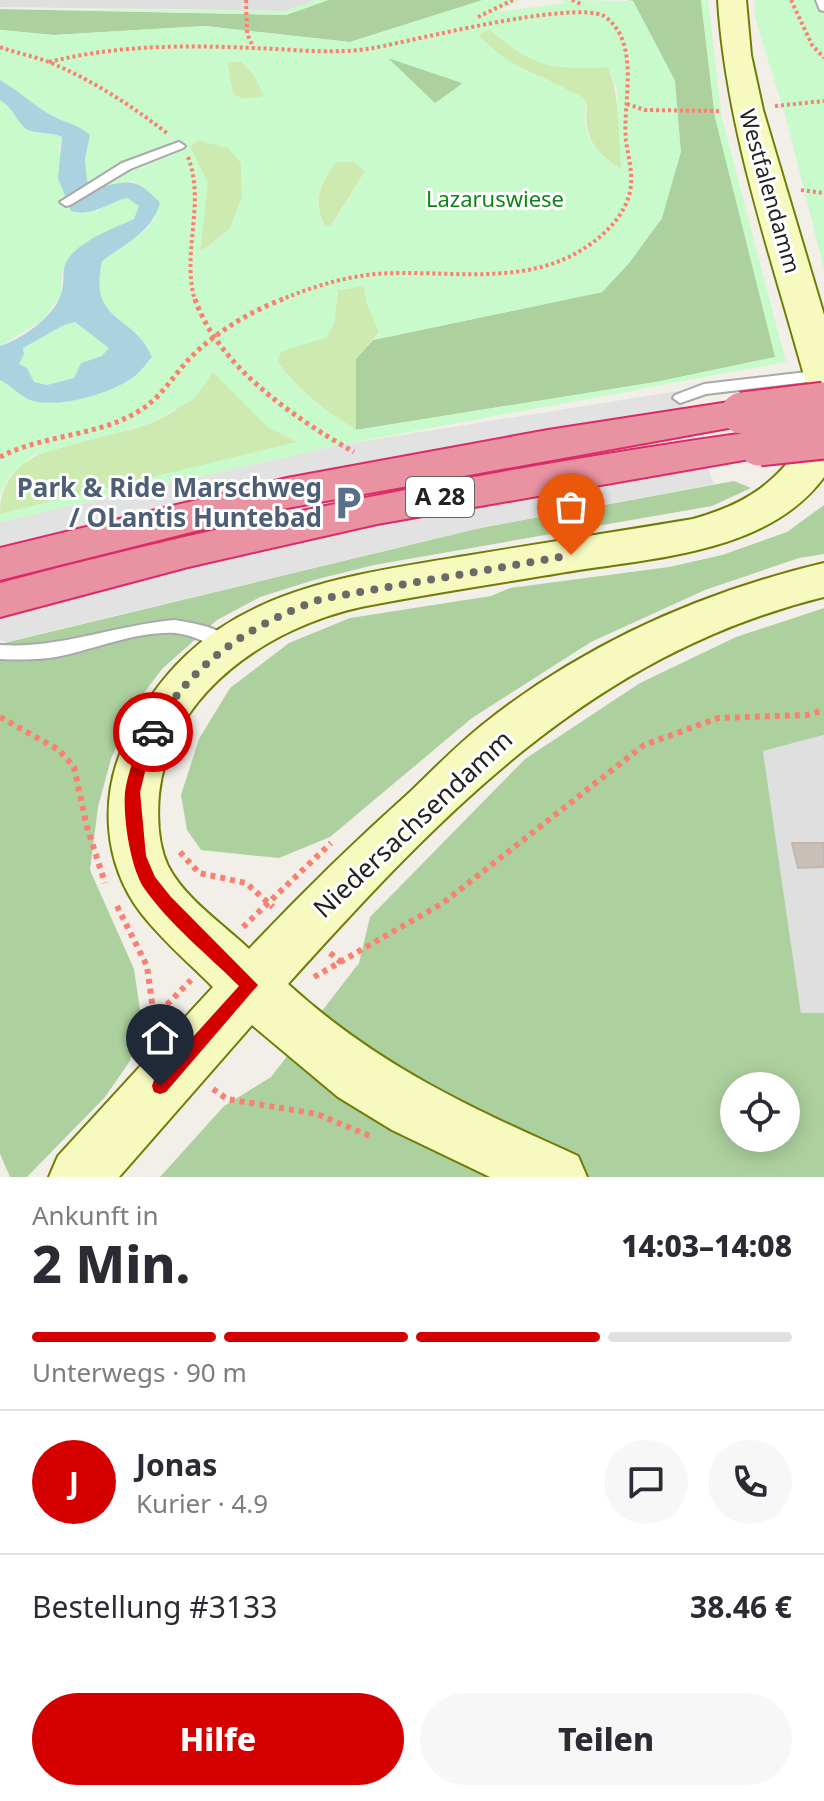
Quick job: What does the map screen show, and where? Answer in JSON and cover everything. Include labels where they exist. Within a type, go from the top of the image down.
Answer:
[{"type":"highway","name":"A 28","points":[[0,564],[287,493],[433,464],[607,434],[824,403]]},
{"type":"highway","name":"A 28","points":[[0,600],[124,565],[304,523],[670,457],[824,439]]},
{"type":"street","name":"Westfalendamm","points":[[732,0],[736,55],[747,110],[824,376]]},
{"type":"street","points":[[557,1177],[372,1086],[333,1058],[200,938],[149,882],[138,856],[133,826],[133,792],[143,751],[163,715],[206,663],[228,645],[283,613],[321,599],[693,535],[720,527],[760,511],[795,486],[808,472],[824,439]]},
{"type":"street","name":"Niedersachsendamm","points":[[79,1177],[167,1041],[250,985],[357,873],[513,728],[612,662],[711,612],[824,580]]},
{"type":"lane","points":[[821,0],[824,8]]},
{"type":"lane","points":[[66,202],[126,166],[179,146]]},
{"type":"lane","points":[[680,398],[704,389],[824,376]]},
{"type":"lane","points":[[0,652],[34,655],[162,627],[186,626],[212,633],[228,645]]},
{"type":"path","points":[[246,0],[247,33],[253,47]]},
{"type":"path","points":[[475,19],[513,0]]},
{"type":"path","points":[[0,457],[19,445],[94,430],[135,414],[166,391],[190,359],[216,336],[281,299],[334,279],[375,274],[517,273],[543,269],[563,262],[599,237],[628,202],[634,176],[625,123],[626,48],[613,21],[572,0]]},
{"type":"path","points":[[791,0],[812,45],[824,58]]},
{"type":"path","points":[[49,62],[89,51],[133,45],[363,49],[475,19],[563,6],[587,7]]},
{"type":"path","points":[[0,47],[49,62],[147,117],[179,146],[194,169],[198,186],[189,268],[193,294],[203,321],[233,359],[273,394],[310,424],[356,452]]},
{"type":"path","points":[[627,104],[645,110],[747,110],[824,101]]},
{"type":"path","points":[[791,189],[824,193]]},
{"type":"path","points":[[250,985],[316,977],[443,903],[644,745],[718,718],[807,715],[824,710]]},
{"type":"path","points":[[0,717],[59,750],[74,767],[106,884]]},
{"type":"path","points":[[178,848],[185,862],[206,877],[246,882],[266,902]]},
{"type":"path","points":[[113,898],[147,966],[167,1041],[227,1099],[317,1114],[373,1137]]},
{"type":"shaded area","points":[[0,0],[316,0],[284,11],[0,7]]},
{"type":"shaded area","name":"Park & Ride Marschweg / OLantis Huntebad","points":[[684,390],[680,398],[714,484],[480,528],[6,642],[0,640],[0,522],[340,445]]},
{"type":"shaded area","points":[[824,735],[824,1013],[801,1013],[763,751]]},
{"type":"green space","points":[[316,0],[328,0],[286,15],[0,9],[284,11]]},
{"type":"green space","points":[[328,0],[483,0],[350,42],[205,26],[54,35],[0,30],[0,9],[286,15]]},
{"type":"green space","name":"Lazaruswiese","points":[[483,0],[520,0],[497,12],[567,3],[560,0],[633,1],[675,81],[681,152],[662,218],[629,263],[602,292],[373,340],[379,332],[367,304],[364,286],[338,290],[334,323],[327,337],[280,352],[278,363],[323,408],[356,430],[656,382],[775,357],[715,117],[701,0],[708,0],[722,118],[786,362],[340,445],[0,522],[0,514],[297,442],[268,427],[213,372],[194,399],[148,424],[32,456],[10,475],[0,495],[0,380],[27,398],[116,387],[135,377],[152,358],[135,333],[107,308],[99,281],[101,261],[144,232],[156,217],[134,181],[94,189],[87,182],[85,159],[90,135],[49,114],[0,80],[0,30],[54,35],[205,26],[350,42]],"holes":[[[489,29],[519,52],[544,63],[608,67],[617,90],[621,169],[593,145],[585,124],[584,98],[515,65],[479,35]],[[388,58],[462,83],[435,103]],[[241,61],[254,75],[264,96],[243,99],[233,94],[227,63]],[[198,140],[228,148],[241,163],[242,197],[230,229],[200,253],[208,183],[190,146]],[[336,162],[354,162],[365,171],[332,226],[325,226],[319,209],[319,193]]]},
{"type":"green space","points":[[627,0],[701,0],[715,117],[776,357],[656,382],[356,430],[356,359],[373,340],[602,292],[629,263],[662,218],[675,81],[633,1]]},
{"type":"green space","points":[[755,0],[824,0],[824,269],[786,118],[755,18]]},
{"type":"green space","points":[[489,29],[531,59],[557,66],[608,67],[617,105],[622,170],[593,144],[587,127],[587,105],[492,49],[479,35]]},
{"type":"green space","points":[[386,57],[463,83],[435,104]]},
{"type":"green space","points":[[241,61],[254,75],[265,97],[243,99],[233,94],[227,62]]},
{"type":"green space","points":[[0,100],[29,130],[62,137],[59,150],[96,212],[111,202],[127,198],[139,206],[134,219],[102,234],[62,271],[61,294],[43,320],[0,346]]},
{"type":"green space","points":[[198,140],[228,148],[241,163],[242,197],[230,229],[199,253],[204,217],[190,146]]},
{"type":"green space","points":[[336,162],[354,162],[365,171],[331,226],[325,226],[319,209],[320,193]]},
{"type":"green space","points":[[364,286],[367,304],[379,332],[356,359],[356,430],[314,400],[278,363],[280,352],[327,336],[334,323],[338,290]]},
{"type":"green space","points":[[76,322],[110,347],[102,356],[81,363],[74,378],[47,385],[34,382],[27,368],[18,364],[24,354],[23,347]]},
{"type":"green space","points":[[213,372],[268,427],[298,442],[0,514],[4,489],[16,471],[33,458],[54,448],[126,431],[159,419],[185,403]]},
{"type":"green space","points":[[734,481],[751,488],[712,506],[374,565],[260,597],[217,620],[162,669],[131,710],[111,759],[98,807],[90,870],[134,969],[140,1010],[130,1061],[105,1097],[27,1177],[10,1177],[0,1154],[0,644],[480,528]]},
{"type":"green space","points":[[824,505],[824,554],[799,558],[705,590],[591,642],[472,718],[330,837],[279,858],[201,850],[187,830],[181,795],[199,739],[230,688],[289,643],[350,618],[491,596],[510,588],[669,567],[722,555],[787,532]]},
{"type":"green space","points":[[824,608],[824,735],[763,751],[801,1013],[824,1013],[824,1177],[160,1177],[224,1106],[271,1077],[359,963],[370,917],[525,759],[640,683],[736,637]]},
{"type":"water","points":[[0,80],[49,114],[90,135],[85,159],[87,181],[94,188],[137,184],[160,203],[144,230],[102,261],[99,281],[101,296],[115,316],[135,332],[152,357],[135,376],[113,389],[66,402],[37,402],[0,380],[0,346],[27,333],[52,311],[63,288],[68,258],[94,238],[134,219],[139,206],[127,198],[93,211],[71,211],[58,178],[62,137],[28,130],[0,100]],"holes":[[[75,322],[109,348],[102,356],[81,363],[74,378],[47,385],[34,382],[27,368],[19,364],[24,354],[23,348]]]},
{"type":"building","points":[[792,843],[824,843],[824,867],[798,868]]},
{"type":"way so far","points":[[153,732],[163,715],[206,663],[255,627],[283,613],[321,599],[571,555]]},
{"type":"place","name":"Park & Ride Marschweg / OLantis Huntebad","points":[[348,503]]},
{"type":"route","points":[[153,732],[143,751],[133,792],[133,826],[138,856],[149,882],[166,902],[250,985],[160,1086]]}]
